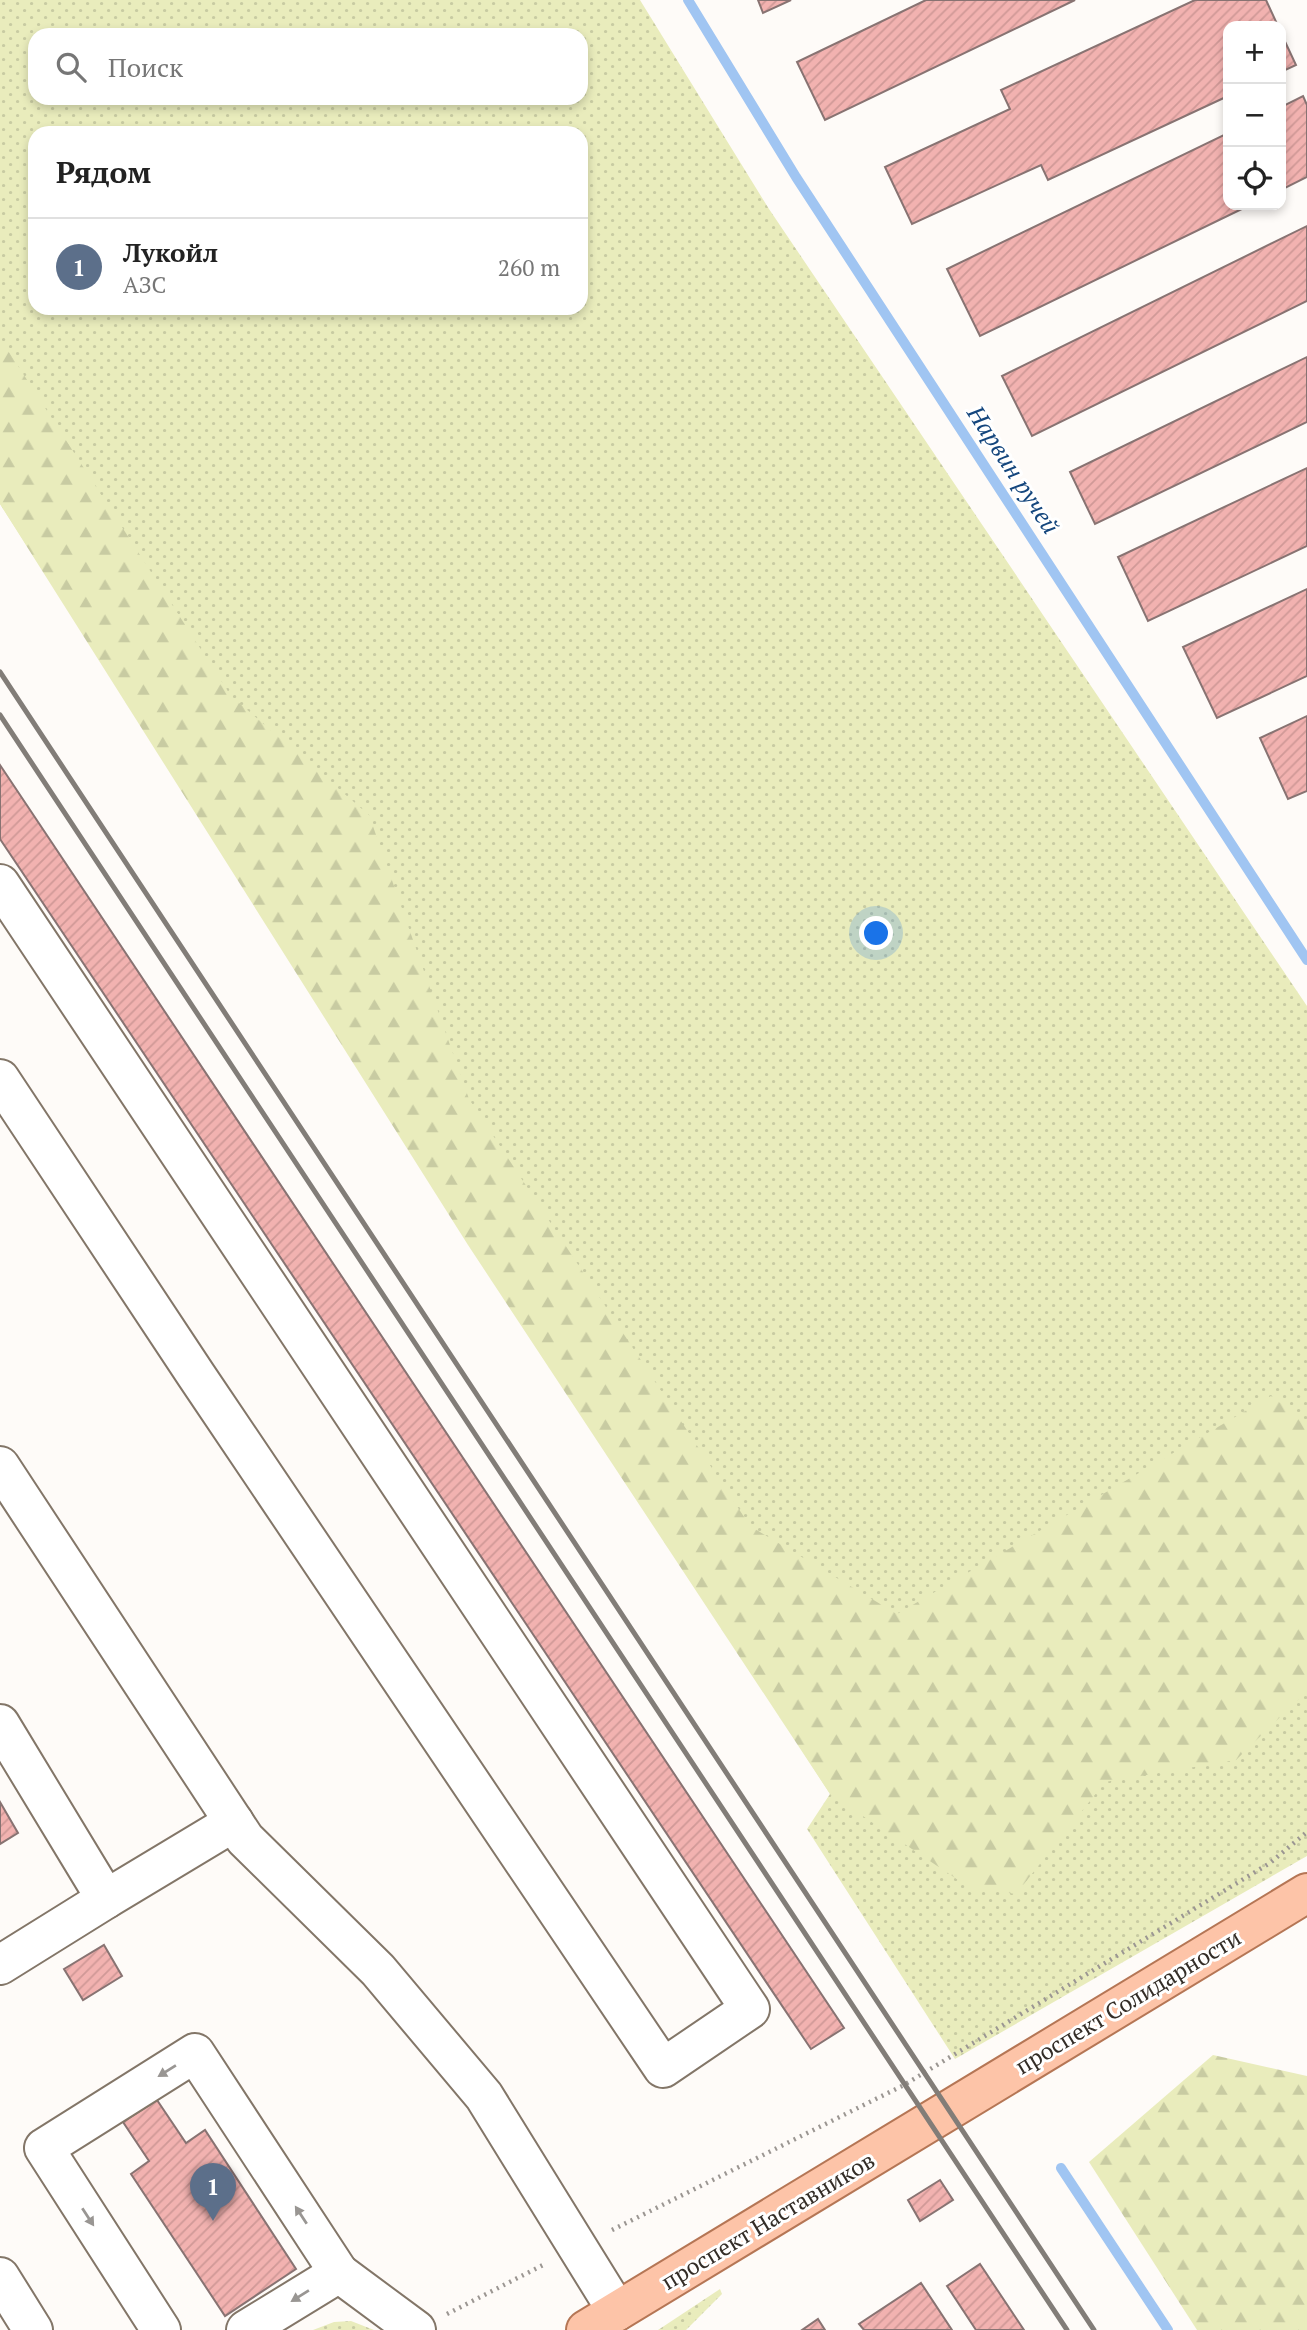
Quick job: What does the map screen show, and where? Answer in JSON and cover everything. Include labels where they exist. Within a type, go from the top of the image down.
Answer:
[{"type":"main road","name":"проспект Солидарности","points":[[950,2111],[1307,1893]]},
{"type":"main road","name":"проспект Наставников","points":[[600,2323],[950,2111]]},
{"type":"lane","points":[[0,884],[750,2010],[663,2068],[203,1387],[0,1079]]},
{"type":"lane","points":[[0,1466],[245,1839],[378,1970],[484,2096],[578,2247],[600,2323]]},
{"type":"lane","points":[[0,1724],[106,1899]]},
{"type":"lane","points":[[0,1965],[234,1822]]},
{"type":"lane","points":[[161,2330],[44,2148],[195,2053],[339,2273],[416,2330]]},
{"type":"lane","points":[[246,2330],[339,2273]]},
{"type":"lane","points":[[0,2277],[33,2330]]},
{"type":"path","points":[[416,2330],[904,2085],[1270,1863],[1307,1832]]},
{"type":"green space","points":[[0,0],[640,0],[769,209],[1307,1006],[1307,1856],[955,2059],[807,1829],[830,1794],[0,504]]},
{"type":"green space","points":[[0,338],[231,696],[369,815],[469,1099],[750,1526],[897,1614],[1271,1396],[1307,1422],[1307,1691],[1236,1760],[1105,1782],[1016,1894],[970,1888],[830,1794],[468,1245],[0,504]]},
{"type":"green space","points":[[1213,2055],[1307,2076],[1307,2330],[1197,2330],[1089,2162]]},
{"type":"green space","points":[[720,2289],[722,2294],[686,2330],[658,2330]]},
{"type":"green space","points":[[351,2321],[374,2330],[313,2330],[334,2322]]},
{"type":"building","points":[[758,0],[791,0],[763,13]]},
{"type":"building","points":[[926,0],[1075,0],[825,120],[797,62]]},
{"type":"building","points":[[1195,0],[1266,0],[1276,21],[1223,21],[1223,98],[1048,180],[1041,165],[912,224],[885,167],[1010,109],[1001,90]]},
{"type":"building","points":[[1286,44],[1296,65],[1286,70]]},
{"type":"building","points":[[1303,96],[1307,105],[1307,177],[1286,188],[1286,147],[1286,104]]},
{"type":"building","points":[[1223,135],[1223,210],[1240,210],[980,336],[947,269]]},
{"type":"building","points":[[1307,226],[1307,301],[1032,436],[1002,376]]},
{"type":"building","points":[[1307,357],[1307,422],[1095,524],[1070,472]]},
{"type":"building","points":[[1307,468],[1307,546],[1148,621],[1118,557]]},
{"type":"building","points":[[1307,589],[1307,676],[1217,718],[1183,647]]},
{"type":"building","points":[[1307,716],[1307,791],[1288,799],[1260,738]]},
{"type":"building","points":[[0,765],[844,2028],[811,2049],[0,839]]},
{"type":"building","points":[[0,1802],[18,1833],[0,1844]]},
{"type":"building","points":[[104,1945],[122,1976],[83,2000],[64,1969]]},
{"type":"building","points":[[157,2100],[186,2143],[205,2130],[296,2269],[225,2316],[131,2174],[149,2161],[123,2122]]},
{"type":"building","points":[[940,2180],[953,2200],[920,2221],[908,2200]]},
{"type":"building","points":[[980,2264],[1024,2330],[976,2330],[947,2286]]},
{"type":"building","points":[[921,2283],[952,2330],[864,2330],[859,2324]]},
{"type":"building","points":[[818,2319],[825,2330],[802,2330]]},
{"type":"waterway","name":"Нарвин ручей","points":[[688,0],[796,177],[1307,960]]},
{"type":"waterway","points":[[1061,2168],[1168,2330]]},
{"type":"railway","points":[[0,672],[1094,2330]]},
{"type":"railway","points":[[0,715],[1067,2330]]},
{"type":"place","name":"Лукойл","points":[[213,2221]]}]
